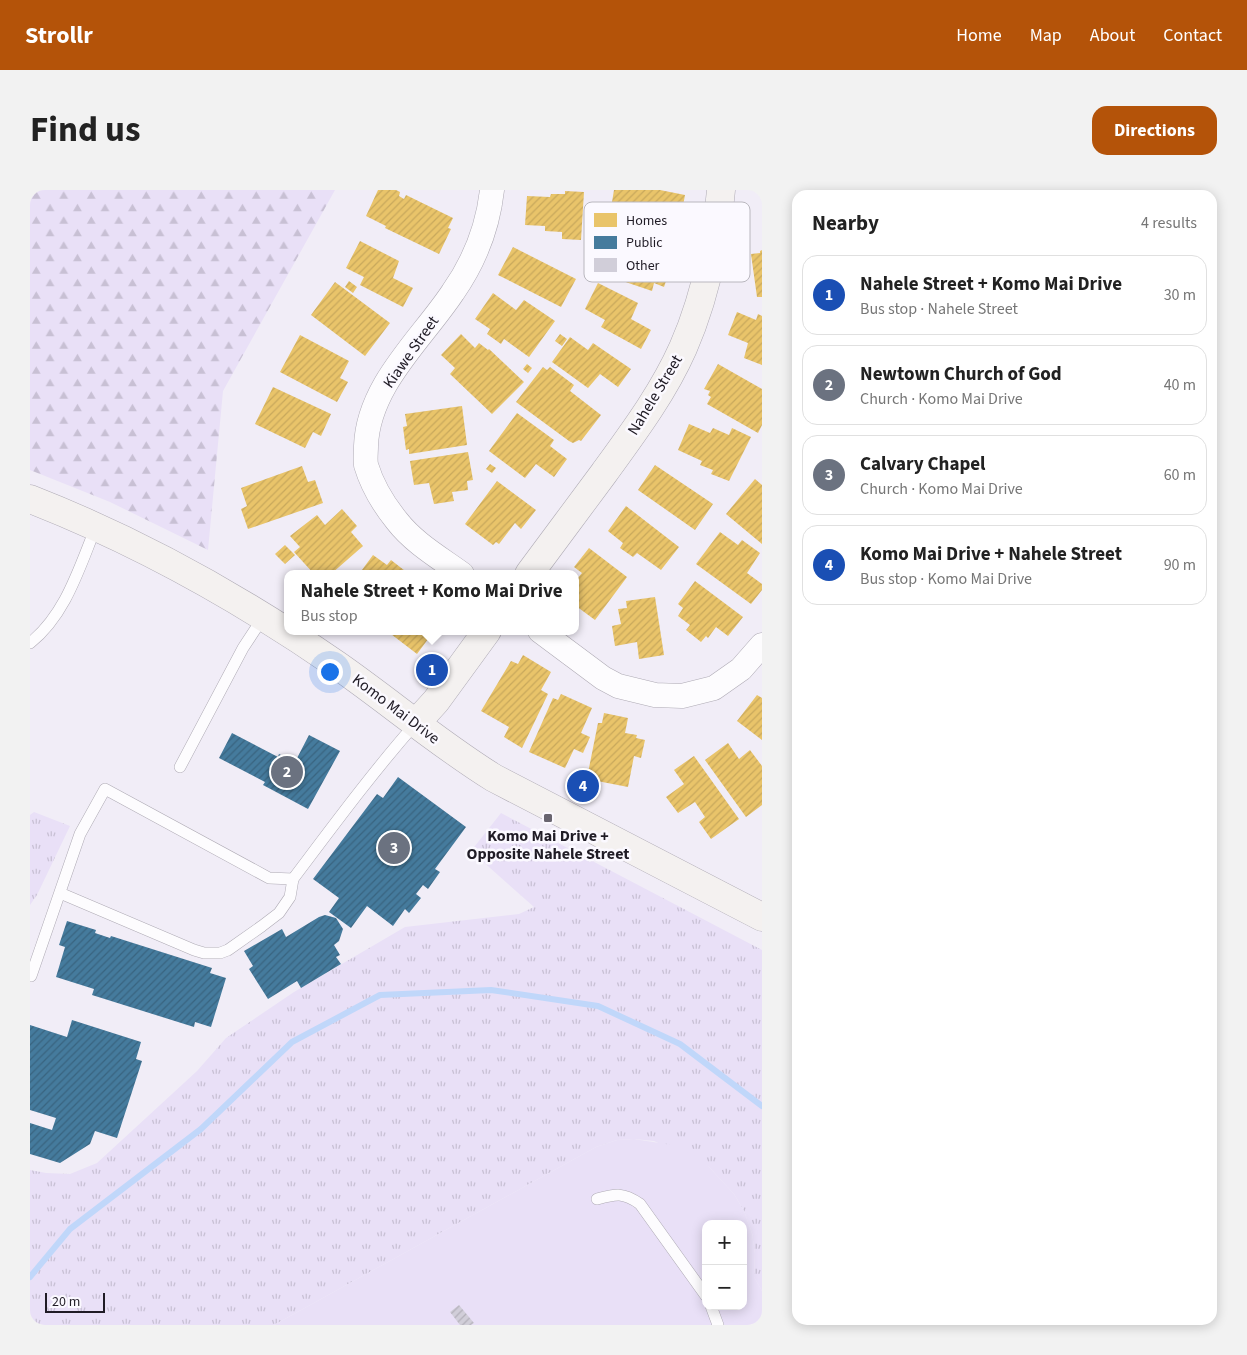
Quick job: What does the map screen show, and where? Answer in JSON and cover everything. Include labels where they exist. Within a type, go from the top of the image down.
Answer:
[{"type":"street","name":"Kiawe Street","points":[[457,570],[414,539],[385,505],[376,489],[366,463],[366,440],[371,420],[383,389],[392,374],[453,293],[470,264],[488,216],[492,190]]},
{"type":"street","name":"Nahele Street","points":[[532,570],[637,428],[669,375],[683,348],[706,282]]},
{"type":"street","name":"Komo Mai Drive","points":[[30,500],[96,527],[182,568],[284,629]]},
{"type":"street","name":"Komo Mai Drive","points":[[292,635],[339,666],[465,760],[494,778],[762,917]]},
{"type":"street","points":[[416,723],[436,701],[484,635]]},
{"type":"street","points":[[545,635],[603,678],[618,686],[655,695],[682,696],[714,688],[741,669],[762,645]]},
{"type":"lane","points":[[30,643],[47,627],[61,608],[96,527]]},
{"type":"lane","points":[[180,767],[243,648],[264,616]]},
{"type":"lane","points":[[60,893],[194,950],[204,953],[220,953],[228,950],[278,913],[290,898],[293,879],[361,788],[416,723]]},
{"type":"lane","points":[[31,976],[80,834],[105,789],[269,878],[293,879]]},
{"type":"lane","points":[[597,1199],[615,1194],[629,1196],[640,1204],[702,1290]]},
{"type":"lane","points":[[712,1310],[718,1325]]},
{"type":"green space","points":[[30,190],[335,190],[223,391],[208,550],[110,502],[30,470]]},
{"type":"green space","points":[[34,812],[70,826],[37,895],[30,905],[30,815]]},
{"type":"green space","points":[[501,813],[762,950],[762,1291],[754,1277],[755,1254],[752,1233],[744,1211],[734,1194],[709,1167],[654,1141],[634,1139],[617,1140],[596,1147],[274,1325],[30,1325],[30,1170],[70,1174],[97,1163],[197,1071],[226,1038],[294,992],[405,927],[519,914],[534,907],[471,851]]},
{"type":"green space","points":[[634,1139],[672,1145],[692,1154],[709,1167],[734,1194],[744,1211],[752,1233],[755,1254],[754,1277],[762,1291],[762,1325],[274,1325],[596,1147],[617,1140]]},
{"type":"building: Homes","points":[[378,190],[396,190],[400,192],[399,196],[404,199],[406,195],[453,218],[448,228],[451,229],[439,254],[385,228],[386,226],[366,216]]},
{"type":"building: Homes","points":[[614,190],[660,190],[685,195],[684,202],[612,202]]},
{"type":"building: Homes","points":[[565,191],[584,192],[581,240],[562,239],[562,232],[545,231],[545,226],[525,225],[527,196],[550,197],[551,194],[565,194]]},
{"type":"building: Homes","points":[[360,241],[399,261],[393,278],[413,288],[403,307],[360,285],[364,277],[346,268]]},
{"type":"building: Homes","points":[[513,247],[576,279],[561,307],[498,275]]},
{"type":"building: Homes","points":[[762,250],[762,297],[757,297],[751,254],[760,253]]},
{"type":"building: Homes","points":[[349,281],[357,287],[353,293],[345,287]]},
{"type":"building: Homes","points":[[335,282],[390,323],[365,356],[311,315]]},
{"type":"building: Homes","points":[[625,282],[666,282],[664,287],[654,283],[652,291]]},
{"type":"building: Homes","points":[[598,283],[638,303],[631,319],[651,330],[641,349],[601,327],[605,320],[585,309]]},
{"type":"building: Homes","points":[[493,293],[516,310],[524,300],[555,321],[529,357],[504,339],[501,344],[487,334],[490,329],[475,319]]},
{"type":"building: Homes","points":[[737,312],[756,320],[758,314],[762,316],[762,365],[744,358],[748,343],[728,335]]},
{"type":"building: Homes","points":[[461,334],[475,348],[479,343],[489,349],[524,382],[492,414],[450,374],[455,368],[441,355]]},
{"type":"building: Homes","points":[[560,334],[567,339],[562,346],[555,341]]},
{"type":"building: Homes","points":[[300,335],[349,361],[340,378],[348,382],[337,402],[280,372]]},
{"type":"building: Homes","points":[[570,337],[588,350],[593,343],[631,369],[618,387],[600,374],[588,388],[552,362]]},
{"type":"building: Homes","points":[[527,364],[532,368],[528,373],[523,369]]},
{"type":"building: Homes","points":[[718,364],[762,389],[762,425],[758,433],[707,404],[711,397],[708,395],[710,391],[704,389]]},
{"type":"building: Homes","points":[[543,367],[547,370],[550,367],[574,385],[570,391],[601,415],[581,441],[573,443],[569,441],[516,402]]},
{"type":"building: Homes","points":[[273,387],[331,414],[321,436],[313,432],[305,448],[255,424]]},
{"type":"building: Homes","points":[[462,406],[467,445],[409,454],[409,449],[406,450],[403,427],[407,426],[405,414]]},
{"type":"building: Homes","points":[[517,413],[554,440],[550,446],[567,459],[554,477],[536,464],[525,478],[489,451]]},
{"type":"building: Homes","points":[[689,424],[710,433],[713,428],[729,435],[732,428],[751,437],[729,481],[711,474],[713,470],[700,465],[702,461],[678,450]]},
{"type":"building: Homes","points":[[468,452],[473,480],[467,481],[468,490],[452,492],[454,501],[434,504],[429,483],[414,485],[410,461]]},
{"type":"building: Homes","points":[[490,464],[496,468],[492,473],[486,469]]},
{"type":"building: Homes","points":[[655,465],[713,504],[695,530],[638,490]]},
{"type":"building: Homes","points":[[302,466],[308,482],[315,480],[323,503],[248,529],[241,509],[247,506],[241,488]]},
{"type":"building: Homes","points":[[755,479],[762,485],[762,544],[726,514]]},
{"type":"building: Homes","points":[[497,481],[536,510],[521,529],[515,523],[499,544],[496,542],[493,545],[465,524]]},
{"type":"building: Homes","points":[[626,506],[679,547],[661,570],[637,553],[633,557],[620,548],[623,543],[608,531]]},
{"type":"building: Homes","points":[[342,509],[357,526],[351,532],[363,546],[336,570],[310,570],[294,552],[300,547],[290,536],[317,515],[325,525]]},
{"type":"building: Homes","points":[[720,532],[738,545],[742,540],[760,553],[747,573],[762,584],[762,590],[751,604],[696,564]]},
{"type":"building: Homes","points":[[285,545],[295,555],[285,564],[275,554]]},
{"type":"building: Homes","points":[[589,548],[627,577],[595,620],[579,608],[579,576],[582,573],[574,567]]},
{"type":"building: Homes","points":[[373,555],[387,565],[391,560],[404,570],[362,570]]},
{"type":"building: Homes","points":[[695,581],[743,617],[728,636],[716,627],[708,638],[706,636],[701,642],[686,630],[690,625],[678,616],[683,608],[678,604]]},
{"type":"building: Homes","points":[[655,597],[664,655],[639,659],[637,642],[615,646],[612,626],[621,624],[618,609],[627,608],[626,601]]},
{"type":"building: Homes","points":[[392,635],[431,635],[417,654]]},
{"type":"building: Homes","points":[[523,655],[551,672],[541,690],[548,694],[522,748],[504,737],[509,727],[481,711],[511,661],[518,664]]},
{"type":"building: Homes","points":[[561,694],[592,708],[581,733],[590,737],[583,753],[574,749],[565,768],[529,752],[553,698],[558,700]]},
{"type":"building: Homes","points":[[757,695],[762,698],[762,740],[737,721]]},
{"type":"building: Homes","points":[[604,713],[628,718],[625,733],[637,735],[636,738],[645,740],[641,758],[634,756],[628,787],[592,780],[593,774],[588,773],[598,723],[602,723]]},
{"type":"building: Homes","points":[[728,743],[739,759],[750,750],[762,766],[762,805],[746,817],[705,760]]},
{"type":"building: Homes","points":[[694,756],[739,819],[711,839],[699,822],[705,817],[695,802],[678,813],[666,797],[684,784],[674,770]]},
{"type":"building: Public","points":[[232,733],[278,757],[279,754],[295,762],[309,735],[340,751],[308,809],[263,785],[265,782],[219,758]]},
{"type":"building: Public","points":[[398,777],[466,827],[435,869],[440,872],[428,889],[423,885],[416,894],[421,898],[409,913],[405,909],[393,926],[367,906],[351,928],[329,912],[339,898],[313,879],[377,794],[383,798]]},
{"type":"building: Public","points":[[325,915],[336,918],[343,929],[339,941],[334,945],[340,955],[336,957],[341,964],[301,988],[297,981],[268,999],[249,969],[253,966],[244,951],[282,929],[286,937]]},
{"type":"building: Public","points":[[67,921],[96,930],[95,933],[110,938],[111,936],[212,968],[210,973],[226,978],[211,1027],[195,1022],[194,1027],[92,995],[94,989],[56,977],[65,947],[59,945]]},
{"type":"building: Public","points":[[72,1020],[141,1042],[136,1059],[142,1061],[117,1138],[95,1131],[90,1144],[60,1163],[30,1154],[30,1123],[52,1130],[56,1118],[30,1110],[30,1025],[67,1037]]},
{"type":"building: Other","points":[[459,1305],[474,1323],[471,1325],[460,1325],[450,1312]]},
{"type":"waterway","points":[[30,1277],[70,1229],[201,1129],[292,1042],[380,995],[491,990],[598,1006],[680,1044],[762,1106]]},
{"type":"place","name":"Nahele Street + Komo Mai Drive","points":[[432,670]]},
{"type":"place","name":"Newtown Church of God","points":[[287,772]]},
{"type":"place","name":"Komo Mai Drive + Nahele Street","points":[[583,786]]},
{"type":"place","name":"Komo Mai Drive + Opposite Nahele Street","points":[[548,818]]},
{"type":"place","name":"Calvary Chapel","points":[[394,848]]}]
